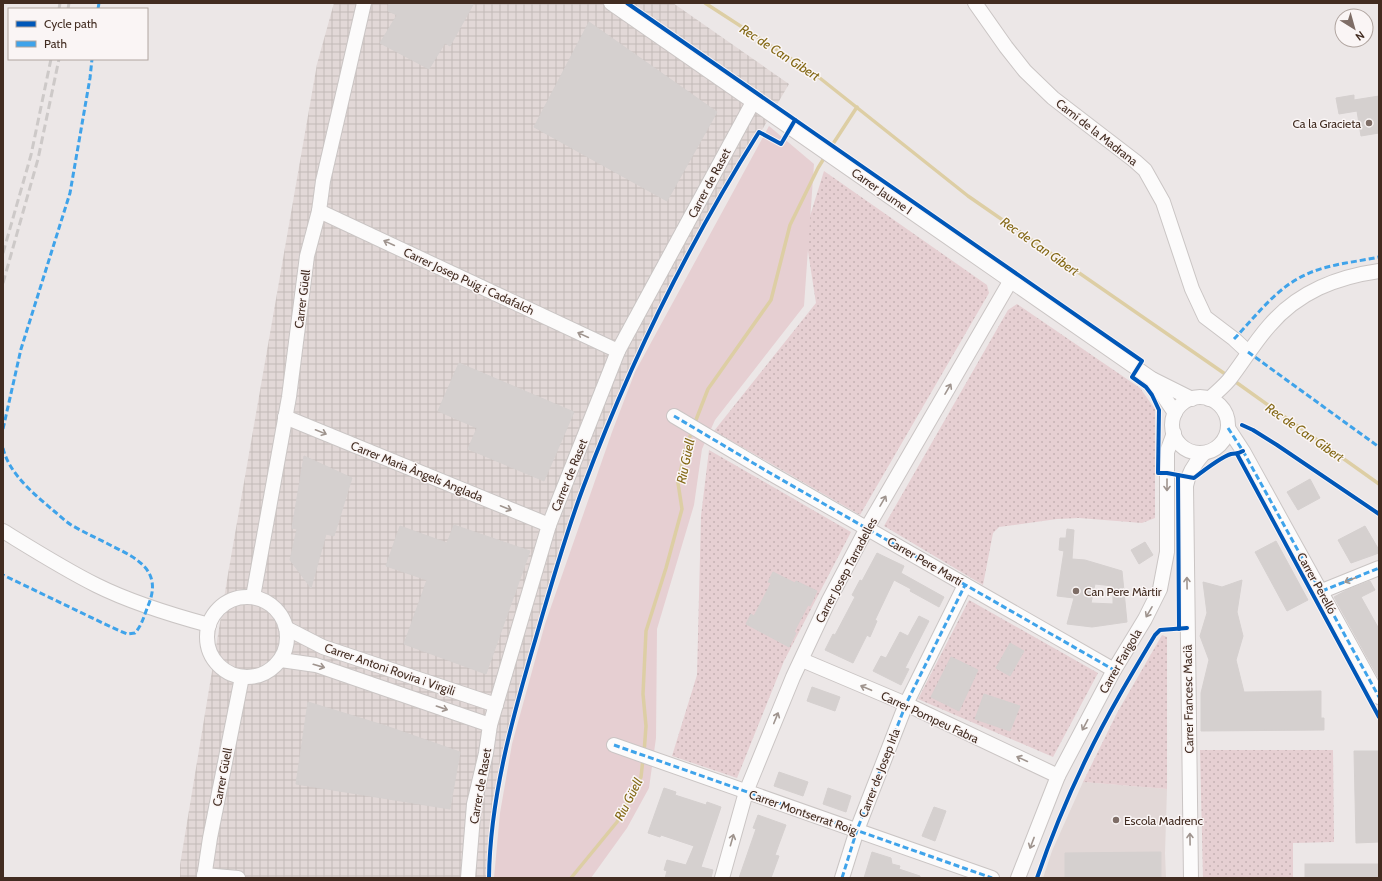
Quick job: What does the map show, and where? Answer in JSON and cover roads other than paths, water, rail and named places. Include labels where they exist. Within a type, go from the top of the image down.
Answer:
[{"type":"street","name":"Carrer Güell","points":[[253,597],[285,417],[307,256],[319,211],[324,181],[364,3]]},
{"type":"street","name":"Carrer Jaume I","points":[[611,3],[1011,280],[1152,380],[1192,399]]},
{"type":"street","name":"Camí de la Madrana","points":[[975,3],[1025,71],[1053,98],[1145,170],[1163,202],[1192,289],[1205,317],[1234,339],[1245,356]]},
{"type":"street","name":"Carrer de Raset","points":[[468,878],[474,804],[486,753],[490,725],[549,525],[618,351],[753,102]]},
{"type":"street","name":"Carrer Josep Puig i Cadafalch","points":[[319,211],[618,351]]},
{"type":"street","points":[[1214,402],[1245,356],[1280,314],[1306,295],[1333,281],[1379,271]]},
{"type":"street","name":"Carrer Josep Tarradelles","points":[[722,878],[746,792],[792,677],[802,660],[829,600],[868,528],[1011,280]]},
{"type":"street","name":"Carrer Jaume I","points":[[1152,380],[1175,413]]},
{"type":"street","points":[[1202,398],[1214,402],[1227,419],[1228,428],[1225,438],[1218,446],[1209,452],[1193,452],[1183,447],[1176,439],[1174,433],[1172,423],[1175,413],[1182,405],[1192,399],[1202,398]]},
{"type":"street","name":"Carrer Pere Martí","points":[[674,416],[1114,670]]},
{"type":"street","name":"Carrer Maria Àngels Anglada","points":[[285,417],[549,525]]},
{"type":"street","name":"Carrer Perelló","points":[[1228,428],[1243,451],[1322,591],[1379,697]]},
{"type":"street","name":"Carrer Farigola","points":[[1018,878],[1058,776],[1114,670],[1148,614],[1160,589],[1167,552],[1167,452],[1174,433]]},
{"type":"street","name":"Carrer Francesc Macià","points":[[1191,878],[1186,486],[1190,471],[1204,453]]},
{"type":"street","points":[[3,531],[63,567],[114,594],[209,625]]},
{"type":"street","points":[[1322,591],[1379,568]]},
{"type":"street","name":"Carrer de Josep Irla","points":[[842,878],[857,830],[906,704],[965,585]]},
{"type":"street","points":[[253,597],[272,605],[279,612],[286,628],[287,642],[285,652],[280,660],[271,669],[259,675],[242,677],[222,668],[212,657],[207,643],[207,635],[209,625],[215,613],[221,606],[236,598],[253,597]]},
{"type":"street","name":"Carrer Antoni Rovira i Virgili","points":[[286,628],[323,647],[496,705]]},
{"type":"street","name":"Carrer Antoni Rovira i Virgili","points":[[280,660],[316,664],[490,725]]},
{"type":"street","name":"Carrer Pompeu Fabra","points":[[802,660],[906,704],[1058,776]]},
{"type":"street","name":"Carrer Güell","points":[[204,876],[242,677]]},
{"type":"street","name":"Carrer Montserrat Roig","points":[[614,745],[992,878]]},
{"type":"street","points":[[204,876],[238,878]]},
{"type":"waterway","name":"Rec de Can Gibert","points":[[705,3],[816,75],[968,196],[1228,376]]},
{"type":"waterway","name":"Riu Güell","points":[[829,150],[857,107]]},
{"type":"waterway","name":"Riu Güell","points":[[694,425],[708,389],[771,300],[790,225],[826,155]]},
{"type":"waterway","name":"Rec de Can Gibert","points":[[1233,380],[1379,484]]},
{"type":"waterway","name":"Riu Güell","points":[[644,753],[646,726],[643,694],[646,631],[666,568],[682,509],[678,483],[685,450],[692,431]]},
{"type":"waterway","name":"Riu Güell","points":[[571,878],[617,822],[641,777],[643,759]]},
{"type":"railway","points":[[59,8],[60,3]]},
{"type":"railway","points":[[68,8],[69,3]]},
{"type":"railway","points":[[3,253],[31,155],[51,60]]},
{"type":"railway","points":[[3,283],[38,159],[59,60]]},
{"type":"place","name":"Ca la Gracieta","points":[[1369,123]]},
{"type":"place","name":"Can Pere Màrtir","points":[[1076,591]]},
{"type":"place","name":"Escola Madrenc","points":[[1116,820]]}]
